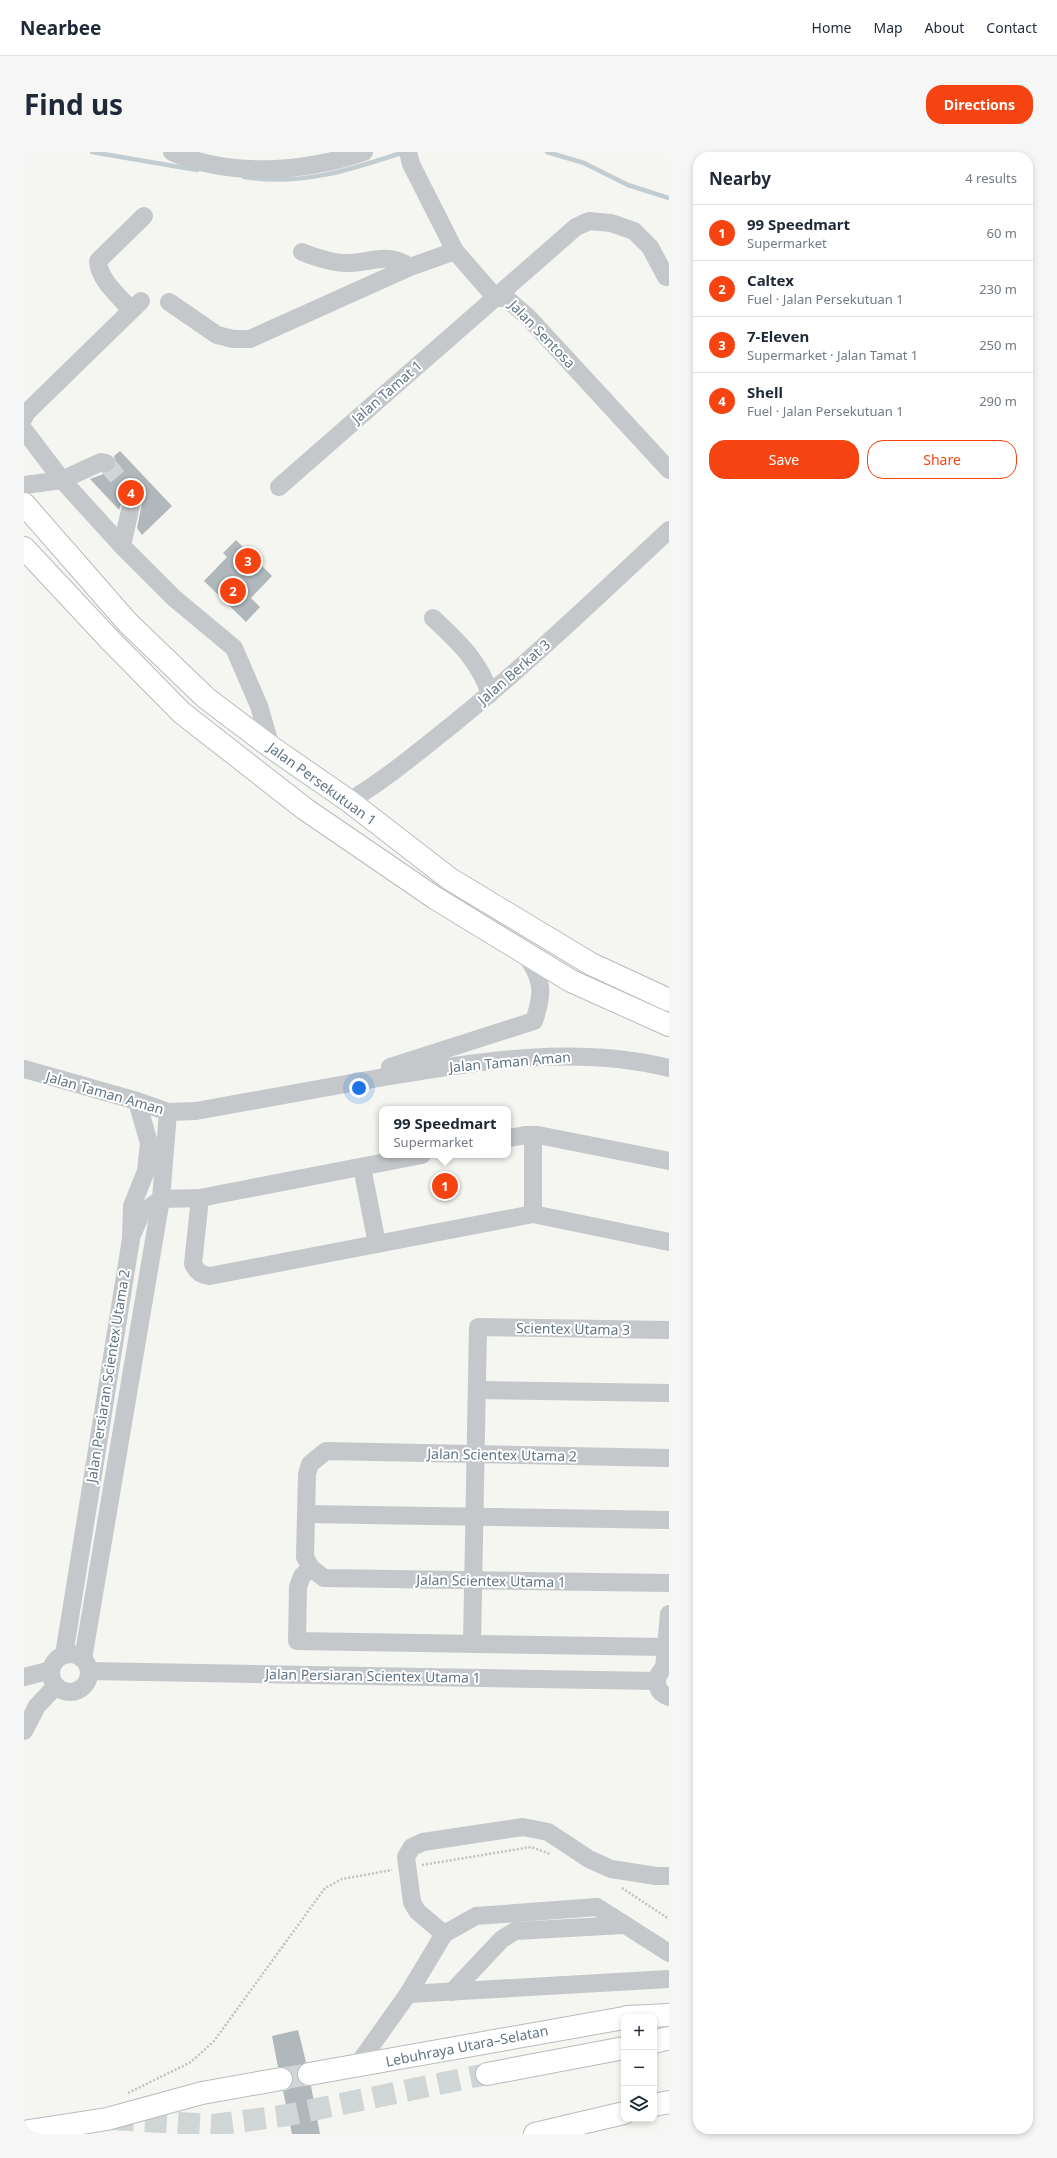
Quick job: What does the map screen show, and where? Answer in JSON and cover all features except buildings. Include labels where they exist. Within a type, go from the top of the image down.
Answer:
[{"type":"highway","name":"Jalan Persekutuan 1","points":[[24,504],[128,623],[206,698],[271,747],[349,801],[450,879],[591,964],[669,1000]]},
{"type":"highway","name":"Jalan Persekutuan 1","points":[[24,548],[110,640],[182,713],[305,809],[435,898],[521,949],[571,981],[669,1025]]},
{"type":"highway","points":[[657,2016],[669,2015]]},
{"type":"highway","name":"Lebuhraya Utara–Selatan","points":[[309,2074],[621,2019]]},
{"type":"highway","points":[[657,2041],[669,2038]]},
{"type":"highway","points":[[487,2074],[621,2049]]},
{"type":"highway","points":[[24,2132],[99,2120],[202,2093],[281,2079]]},
{"type":"highway","points":[[657,2104],[669,2102]]},
{"type":"highway","points":[[534,2134],[621,2113]]},
{"type":"street","points":[[173,152],[219,165],[253,169],[291,168],[349,157],[364,152]]},
{"type":"street","name":"Jalan Sentosa","points":[[410,158],[455,251],[496,298],[506,298],[528,317],[669,470]]},
{"type":"street","points":[[24,418],[26,413],[136,305],[104,279],[98,270],[98,261],[144,216]]},
{"type":"street","name":"Jalan Tamat 1","points":[[279,488],[496,298],[550,248],[576,227],[589,221],[611,222],[634,232],[650,247],[666,277]]},
{"type":"street","points":[[169,302],[217,335],[233,339],[250,339],[410,267],[455,251]]},
{"type":"street","points":[[302,252],[318,258],[350,263],[384,258],[401,261],[410,267]]},
{"type":"street","points":[[24,430],[62,480],[122,546],[174,598],[234,648],[259,706],[271,747]]},
{"type":"street","points":[[24,485],[62,480],[101,462],[106,463]]},
{"type":"street","points":[[122,546],[132,501]]},
{"type":"street","name":"Jalan Berkat 3","points":[[349,801],[371,789],[490,694],[669,530]]},
{"type":"street","points":[[433,618],[473,659],[484,675],[490,694]]},
{"type":"street","name":"Jalan Taman Aman","points":[[328,1087],[534,1021],[540,1002],[540,982],[536,970],[521,949]]},
{"type":"street","name":"Jalan Taman Aman","points":[[24,1069],[137,1101],[168,1112],[196,1111],[472,1062],[538,1057],[593,1056],[644,1062],[669,1068]]},
{"type":"street","name":"Jalan Persiaran Scientex Utama 2","points":[[64,1655],[131,1239],[132,1206],[146,1172],[149,1143],[137,1101]]},
{"type":"street","name":"Jalan Persiaran Scientex Utama 2","points":[[86,1665],[161,1199],[168,1112]]},
{"type":"street","points":[[511,1138],[533,1135],[669,1161]]},
{"type":"street","points":[[533,1135],[533,1214]]},
{"type":"street","points":[[131,1239],[141,1214],[161,1199],[200,1198],[407,1158]]},
{"type":"street","points":[[362,1167],[377,1244]]},
{"type":"street","points":[[200,1198],[193,1264],[197,1271],[203,1275],[210,1276],[533,1214],[669,1242]]},
{"type":"street","name":"Scientex Utama 3","points":[[477,1390],[478,1327],[669,1330]]},
{"type":"street","points":[[472,1644],[477,1390],[669,1393]]},
{"type":"street","name":"Jalan Scientex Utama 2","points":[[306,1514],[307,1474],[310,1464],[326,1451],[669,1458]]},
{"type":"street","points":[[665,1647],[297,1641],[298,1587],[302,1576],[313,1571],[305,1557],[306,1514],[669,1520]]},
{"type":"street","name":"Jalan Scientex Utama 1","points":[[313,1571],[324,1578],[669,1583]]},
{"type":"street","points":[[669,1614],[660,1692],[669,1697]]},
{"type":"street","points":[[24,1677],[54,1678],[65,1691],[80,1689],[87,1681],[86,1665],[76,1655],[64,1655],[54,1662],[54,1678],[24,1731]]},
{"type":"street","name":"Jalan Persiaran Scientex Utama 1","points":[[86,1665],[663,1672]]},
{"type":"street","points":[[444,1934],[417,1911],[412,1902],[406,1857],[412,1847],[423,1842],[523,1827],[548,1832],[589,1859],[611,1869],[656,1876],[669,1876]]},
{"type":"street","points":[[356,2066],[408,1994],[444,1934],[476,1916],[597,1906],[623,1925],[669,1953]]},
{"type":"street","points":[[452,1992],[502,1939],[515,1931],[623,1925]]},
{"type":"street","points":[[408,1994],[669,1980]]},
{"type":"path","points":[[419,1865],[531,1847],[557,1857]]},
{"type":"path","points":[[125,2095],[191,2062],[214,2041],[325,1888],[342,1879],[396,1869]]},
{"type":"path","points":[[621,1887],[669,1919]]},
{"type":"waterway","points":[[92,152],[197,170]]},
{"type":"waterway","points":[[244,177],[286,179],[326,175],[404,152]]},
{"type":"waterway","points":[[547,152],[584,163],[628,185],[669,198]]},
{"type":"tunnel","points":[[106,463],[131,494],[132,501]]},
{"type":"tunnel","points":[[281,2079],[309,2074]]},
{"type":"tunnel","points":[[112,2119],[214,2125],[288,2115],[487,2074]]},
{"type":"place","name":"Shell","points":[[131,493]]},
{"type":"place","name":"7-Eleven","points":[[248,561]]},
{"type":"place","name":"Caltex","points":[[233,591]]},
{"type":"place","name":"99 Speedmart","points":[[445,1186]]}]
